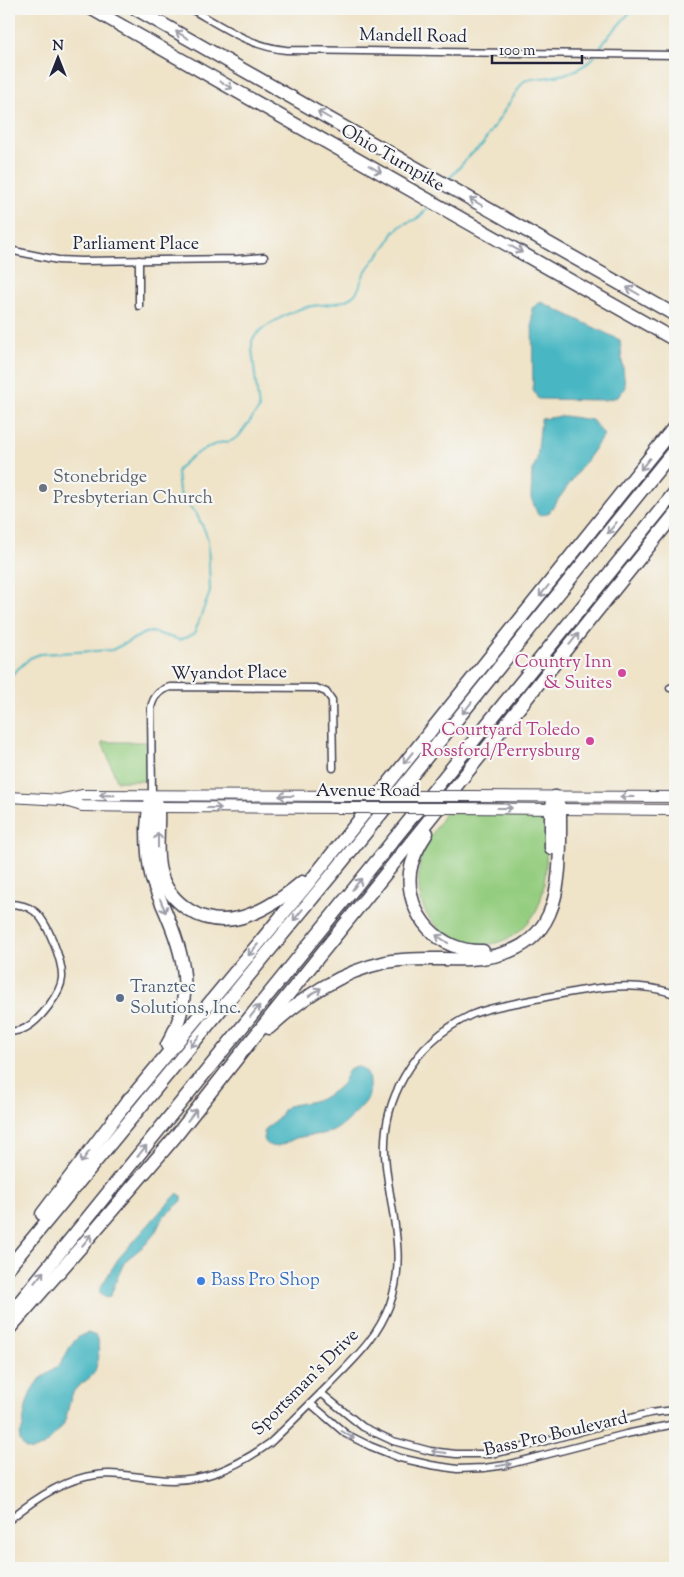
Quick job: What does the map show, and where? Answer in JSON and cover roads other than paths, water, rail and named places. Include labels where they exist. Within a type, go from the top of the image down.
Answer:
[{"type":"highway","name":"Ohio Turnpike","points":[[92,9],[675,340]]},
{"type":"highway","name":"Ohio Turnpike","points":[[136,9],[675,315]]},
{"type":"highway","points":[[9,1257],[125,1105],[328,858],[675,426]]},
{"type":"highway","points":[[9,1267],[334,872],[675,449]]},
{"type":"highway","points":[[9,1315],[675,492]]},
{"type":"highway","points":[[9,1329],[175,1137],[675,514]]},
{"type":"highway","points":[[467,773],[421,842],[410,872],[412,899],[419,916],[430,931],[453,946],[471,950],[496,949],[513,943],[534,926],[544,910],[550,884],[555,804]]},
{"type":"highway","points":[[153,804],[160,870],[163,879],[172,895],[178,901],[200,916],[227,920],[254,914],[292,890],[328,858]]},
{"type":"highway","points":[[125,1105],[168,1044],[179,1019],[185,992],[180,952],[149,867],[147,835],[153,804]]},
{"type":"highway","points":[[238,1057],[305,998],[352,972],[387,962],[405,960],[488,957],[514,949],[530,939],[548,918],[555,902],[558,884],[555,804]]},
{"type":"main road","name":"Avenue Road","points":[[9,797],[62,800],[83,795],[153,804],[344,808],[459,808],[675,797]]},
{"type":"main road","name":"Avenue Road","points":[[153,804],[352,796],[468,796],[555,804],[675,810]]},
{"type":"street","name":"Mandell Road","points":[[191,9],[246,39],[278,50],[675,55]]},
{"type":"street","name":"Parliament Place","points":[[9,250],[58,260],[238,259],[264,257]]},
{"type":"street","points":[[139,260],[140,306]]},
{"type":"street","name":"Wyandot Place","points":[[153,804],[151,708],[152,702],[158,694],[170,688],[316,688],[322,690],[332,700],[333,768]]},
{"type":"street","points":[[9,904],[24,905],[40,917],[59,961],[62,976],[58,991],[39,1018],[24,1029],[9,1032]]},
{"type":"street","name":"Sportsman's Drive","points":[[9,1520],[31,1502],[84,1477],[113,1475],[179,1481],[195,1479],[226,1470],[256,1454],[270,1443],[363,1351],[371,1341],[391,1302],[397,1270],[398,1246],[384,1151],[388,1118],[392,1102],[408,1069],[433,1040],[453,1025],[472,1015],[494,1007],[595,988],[647,987],[675,994]]},
{"type":"street","name":"Bass Pro Boulevard","points":[[321,1393],[370,1431],[393,1441],[456,1454],[490,1454],[520,1448],[616,1422],[675,1410]]},
{"type":"street","name":"Bass Pro Boulevard","points":[[311,1404],[346,1434],[370,1446],[400,1458],[457,1469],[506,1466],[626,1434],[675,1424]]},
{"type":"water","points":[[541,302],[620,340],[625,387],[618,397],[604,400],[538,399],[533,390],[532,308]]},
{"type":"water","points":[[564,416],[592,420],[604,435],[548,514],[538,515],[531,498],[532,472],[537,459],[541,419]]},
{"type":"water","points":[[357,1066],[362,1068],[367,1074],[369,1095],[362,1106],[345,1122],[331,1132],[296,1138],[277,1146],[271,1146],[266,1143],[264,1137],[265,1129],[278,1119],[287,1106],[319,1100],[342,1084],[349,1069]]},
{"type":"water","points":[[178,1193],[182,1197],[182,1201],[163,1217],[155,1233],[146,1244],[125,1261],[111,1295],[107,1298],[101,1295],[99,1290],[118,1259]]},
{"type":"water","points":[[88,1333],[96,1336],[98,1339],[98,1356],[94,1373],[75,1390],[64,1423],[56,1434],[37,1449],[25,1449],[20,1441],[20,1437],[27,1402],[33,1388],[40,1379],[58,1366],[77,1338]]},
{"type":"waterway","points":[[598,52],[605,40],[633,9]]},
{"type":"waterway","points":[[450,178],[470,155],[482,145],[523,82],[529,79],[568,73],[580,68],[595,56]]},
{"type":"waterway","points":[[9,677],[30,658],[40,654],[112,650],[145,633],[152,632],[180,640],[194,634],[210,592],[208,540],[196,513],[185,502],[179,491],[177,472],[179,468],[191,457],[206,448],[231,441],[239,436],[259,409],[252,349],[252,341],[255,336],[268,325],[293,312],[307,307],[344,301],[354,295],[366,270],[394,232],[399,227],[419,217],[427,207]]},
{"type":"place","name":"Stonebridge Presbyterian Church","points":[[43,488]]},
{"type":"place","name":"Country Inn & Suites","points":[[622,673]]},
{"type":"place","name":"Courtyard Toledo Rossford/Perrysburg","points":[[590,741]]},
{"type":"place","name":"Tranztec Solutions, Inc.","points":[[120,998]]},
{"type":"place","name":"Bass Pro Shop","points":[[201,1281]]}]
